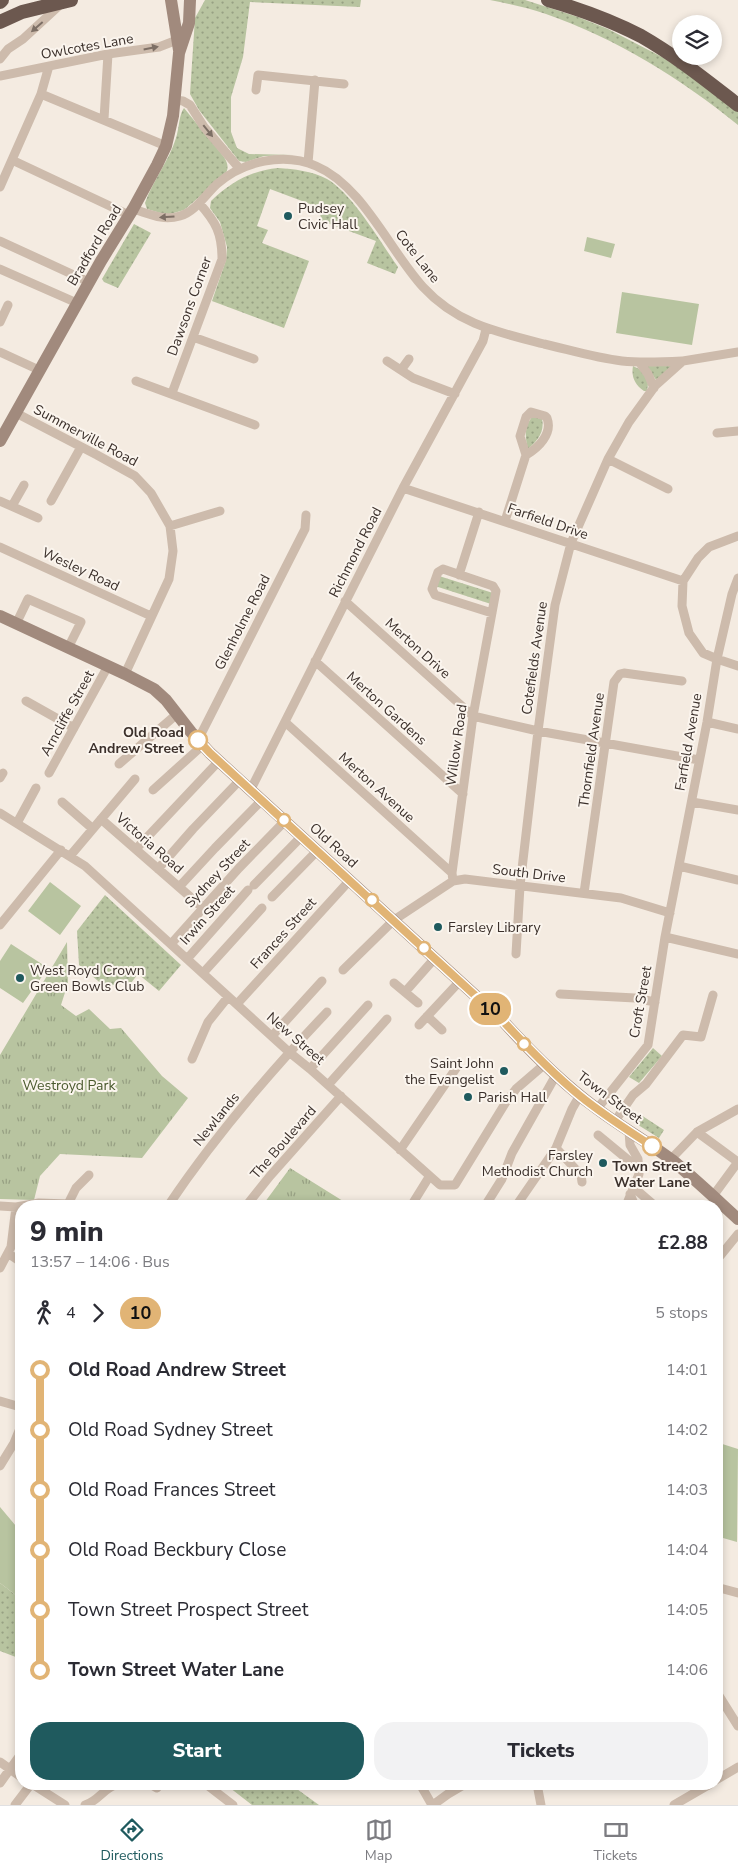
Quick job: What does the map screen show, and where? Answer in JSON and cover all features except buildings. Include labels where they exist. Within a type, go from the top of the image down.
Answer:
[{"type":"highway","points":[[0,22],[22,12],[40,0]]},
{"type":"highway","points":[[548,0],[578,9],[640,36],[702,76],[738,106]]},
{"type":"highway","points":[[22,12],[67,1]]},
{"type":"main road","name":"Bradford Road","points":[[171,0],[179,53]]},
{"type":"main road","name":"Bradford Road","points":[[0,441],[89,282],[131,212],[166,146],[173,116],[179,53],[189,23],[190,0]]},
{"type":"main road","name":"Old Road","points":[[0,616],[154,689],[178,714],[200,743],[502,1020],[556,1075]]},
{"type":"main road","name":"Town Street","points":[[556,1075],[597,1109],[670,1159],[717,1200]]},
{"type":"main road","name":"Town Street","points":[[723,1205],[738,1219]]},
{"type":"street","points":[[0,59],[8,49],[67,1]]},
{"type":"street","name":"Owlcotes Lane","points":[[0,76],[108,54],[159,47],[177,40]]},
{"type":"street","points":[[104,120],[108,54]]},
{"type":"street","points":[[0,187],[41,94],[49,66]]},
{"type":"street","points":[[256,90],[258,75],[344,84]]},
{"type":"street","points":[[308,163],[315,80]]},
{"type":"street","points":[[41,94],[166,146]]},
{"type":"street","points":[[175,100],[183,101],[190,105],[204,127],[240,168]]},
{"type":"street","name":"Cote Lane","points":[[12,160],[131,212],[159,218],[183,216],[218,184],[240,168],[272,160],[308,163],[318,166],[344,183],[423,287],[441,304],[460,317],[486,329],[574,351],[639,362],[682,361]]},
{"type":"street","name":"Dawsons Corner","points":[[172,393],[222,258],[222,243],[218,229],[199,203]]},
{"type":"street","points":[[0,241],[89,282]]},
{"type":"street","points":[[0,269],[77,303]]},
{"type":"street","points":[[0,322],[8,305]]},
{"type":"street","name":"Richmond Road","points":[[251,789],[403,488],[483,341],[486,329]]},
{"type":"street","points":[[194,337],[254,359]]},
{"type":"street","points":[[0,352],[39,370]]},
{"type":"street","points":[[682,361],[738,352]]},
{"type":"street","points":[[401,370],[409,359]]},
{"type":"street","points":[[387,361],[413,378],[455,394]]},
{"type":"street","name":"Cotefields Avenue","points":[[516,954],[520,886],[555,605],[571,544],[608,460],[629,422],[654,388],[682,361]]},
{"type":"street","points":[[639,362],[648,374],[654,388]]},
{"type":"street","points":[[136,381],[255,425]]},
{"type":"street","points":[[505,521],[526,455],[520,436],[526,417],[531,412],[548,418],[548,427],[542,443],[526,455]]},
{"type":"street","name":"Summerville Road","points":[[16,413],[97,454],[135,476],[151,492],[170,526],[174,551],[169,579],[125,674]]},
{"type":"street","points":[[717,433],[738,431]]},
{"type":"street","points":[[51,501],[81,447]]},
{"type":"street","points":[[608,460],[668,489]]},
{"type":"street","points":[[12,506],[24,485]]},
{"type":"street","name":"Farfield Drive","points":[[403,488],[683,580]]},
{"type":"street","points":[[0,501],[38,518]]},
{"type":"street","points":[[170,526],[220,511]]},
{"type":"street","points":[[479,512],[459,575],[442,569],[438,572],[432,589],[435,595],[492,613]]},
{"type":"street","name":"Glenholme Road","points":[[200,743],[305,530],[306,515]]},
{"type":"street","points":[[738,536],[709,548],[698,558],[683,580],[682,606],[688,633],[703,653],[738,666]]},
{"type":"street","name":"Wesley Road","points":[[0,546],[151,616]]},
{"type":"street","name":"Willow Road","points":[[452,877],[473,716],[496,591],[493,586],[459,575]]},
{"type":"street","name":"Farfield Avenue","points":[[670,913],[707,722],[717,659],[732,594],[738,578]]},
{"type":"street","points":[[16,624],[28,599],[81,622],[68,648]]},
{"type":"street","name":"Merton Drive","points":[[345,601],[473,716]]},
{"type":"street","name":"Merton Gardens","points":[[315,661],[463,794]]},
{"type":"street","name":"Arncliffe Street","points":[[49,773],[108,666]]},
{"type":"street","name":"Thornfield Avenue","points":[[584,893],[614,682],[620,674],[682,681]]},
{"type":"street","points":[[26,702],[74,728]]},
{"type":"street","points":[[119,764],[178,714]]},
{"type":"street","points":[[473,716],[538,732],[699,760]]},
{"type":"street","name":"Merton Avenue","points":[[285,722],[452,877]]},
{"type":"street","points":[[707,722],[738,729]]},
{"type":"street","points":[[153,790],[200,743]]},
{"type":"street","points":[[136,849],[219,761]]},
{"type":"street","points":[[70,856],[135,779]]},
{"type":"street","points":[[158,869],[240,780]]},
{"type":"street","points":[[16,822],[36,788]]},
{"type":"street","points":[[179,887],[262,800]]},
{"type":"street","points":[[62,802],[93,829]]},
{"type":"street","points":[[692,802],[738,810]]},
{"type":"street","name":"New Street","points":[[0,813],[85,866],[289,1052],[328,1084],[429,1177],[440,1184],[455,1185],[506,1102],[523,1082],[544,1064]]},
{"type":"street","name":"Victoria Road","points":[[101,819],[203,908]]},
{"type":"street","name":"Sydney Street","points":[[171,944],[239,868],[285,821]]},
{"type":"street","name":"Irwin Street","points":[[187,959],[251,888],[302,836]]},
{"type":"street","points":[[0,925],[61,850]]},
{"type":"street","points":[[272,897],[318,850]]},
{"type":"street","points":[[678,866],[738,880]]},
{"type":"street","points":[[343,970],[394,920],[452,877]]},
{"type":"street","name":"South Drive","points":[[452,877],[621,898],[670,913]]},
{"type":"street","name":"Frances Street","points":[[237,1004],[350,880]]},
{"type":"street","points":[[203,973],[262,908]]},
{"type":"street","name":"Croft Street","points":[[597,1109],[648,1045],[670,913]]},
{"type":"street","points":[[665,937],[738,954]]},
{"type":"street","points":[[405,992],[435,958]]},
{"type":"street","points":[[272,1036],[322,981]]},
{"type":"street","points":[[419,1025],[460,981]]},
{"type":"street","points":[[394,983],[418,1003]]},
{"type":"street","points":[[560,994],[636,998],[654,1002]]},
{"type":"street","points":[[615,1121],[633,1095],[646,1084],[683,1035],[701,1036],[713,995]]},
{"type":"street","points":[[192,1059],[208,1022],[228,997]]},
{"type":"street","points":[[310,1068],[368,1005]]},
{"type":"street","name":"Newlands","points":[[172,1200],[222,1130],[289,1052],[327,1012]]},
{"type":"street","points":[[427,1016],[442,1030]]},
{"type":"street","points":[[328,1084],[386,1019]]},
{"type":"street","points":[[400,1150],[457,1067]]},
{"type":"street","points":[[489,1200],[502,1179],[512,1153],[556,1075]]},
{"type":"street","points":[[520,1200],[556,1148],[572,1109],[580,1095]]},
{"type":"street","name":"The Boulevard","points":[[251,1200],[341,1096]]},
{"type":"street","points":[[670,1159],[697,1132],[738,1110]]},
{"type":"street","points":[[628,1200],[639,1174],[638,1159],[630,1145],[629,1131]]},
{"type":"street","points":[[697,1132],[738,1162],[713,1196]]},
{"type":"street","points":[[599,1139],[638,1168]]},
{"type":"street","points":[[556,1148],[581,1175],[582,1182]]},
{"type":"street","points":[[71,1200],[76,1188],[89,1175]]},
{"type":"street","points":[[415,1200],[429,1177]]},
{"type":"street","points":[[632,1190],[634,1200]]},
{"type":"street","points":[[632,1190],[647,1200]]},
{"type":"street","points":[[0,1206],[15,1207]]},
{"type":"street","points":[[0,1268],[11,1247],[15,1215]]},
{"type":"street","points":[[723,1252],[738,1234]]},
{"type":"street","points":[[9,1254],[15,1258]]},
{"type":"street","points":[[0,1401],[15,1406]]},
{"type":"street","points":[[0,1466],[15,1439]]},
{"type":"street","points":[[723,1589],[738,1593]]},
{"type":"street","points":[[723,1702],[738,1726]]},
{"type":"street","points":[[0,1762],[15,1773]]},
{"type":"street","points":[[0,1783],[15,1762]]},
{"type":"street","points":[[723,1776],[738,1767]]},
{"type":"street","points":[[15,1805],[26,1790]]},
{"type":"street","points":[[41,1790],[65,1805]]},
{"type":"street","points":[[85,1805],[94,1802],[105,1790]]},
{"type":"street","points":[[214,1790],[233,1805]]},
{"type":"street","points":[[424,1790],[433,1805],[455,1790]]},
{"type":"street","points":[[538,1790],[542,1805]]},
{"type":"street","points":[[674,1805],[700,1790]]},
{"type":"green space","points":[[205,0],[361,0],[360,7],[250,2],[243,57],[231,97],[231,132],[237,148],[249,154],[293,155],[264,156],[246,162],[239,161],[199,110],[190,94],[195,18]]},
{"type":"green space","points":[[490,0],[525,0],[608,29],[662,57],[738,110],[738,125],[717,108],[647,61],[572,24],[525,8]]},
{"type":"green space","points":[[184,108],[224,157],[227,168],[225,175],[184,210],[167,215],[147,209],[145,203],[173,146]]},
{"type":"green space","points":[[278,168],[309,172],[327,179],[337,186],[366,219],[398,267],[395,274],[367,263],[376,241],[322,221],[318,207],[270,189],[257,226],[268,230],[262,243],[309,261],[284,328],[212,301],[226,260],[227,247],[220,222],[210,208],[211,201],[226,188],[242,178]]},
{"type":"green space","points":[[134,224],[151,233],[118,288],[104,282],[102,279]]},
{"type":"green space","points":[[587,237],[615,244],[611,258],[584,251]]},
{"type":"green space","points":[[622,292],[699,304],[692,345],[616,333]]},
{"type":"green space","points":[[672,364],[673,366],[656,380],[647,366]]},
{"type":"green space","points":[[633,366],[643,371],[648,384],[647,391],[644,391],[636,383],[633,377]]},
{"type":"green space","points":[[532,417],[542,419],[543,424],[537,439],[528,449],[526,433]]},
{"type":"green space","points":[[439,576],[493,593],[491,604],[435,586]]},
{"type":"green space","points":[[50,882],[81,906],[60,935],[28,911]]},
{"type":"green space","points":[[105,895],[181,965],[159,991],[138,974],[131,983],[104,986],[79,965],[77,931]]},
{"type":"green space","name":"Westroyd Park","points":[[67,942],[68,983],[61,1005],[76,1016],[89,1009],[110,1029],[121,1028],[162,1076],[188,1098],[142,1158],[60,1154],[40,1176],[34,1200],[0,1199],[0,1055]]},
{"type":"green space","name":"West Royd Crown Green Bowls Club","points":[[11,944],[48,968],[23,1003],[0,988],[0,961]]},
{"type":"green space","points":[[653,1048],[662,1056],[639,1083],[629,1077]]},
{"type":"green space","points":[[641,1115],[664,1130],[659,1138],[635,1123]]},
{"type":"green space","points":[[290,1168],[341,1200],[266,1200]]},
{"type":"green space","points":[[723,1444],[738,1449],[737,1542],[723,1538]]},
{"type":"green space","points":[[0,1507],[15,1525],[15,1594],[0,1583]]},
{"type":"green space","points":[[0,1583],[15,1594],[15,1657],[0,1651]]},
{"type":"green space","points":[[233,1790],[298,1790],[319,1805],[252,1805]]},
{"type":"bus line","name":"10","points":[[198,740],[502,1020],[556,1075],[597,1109],[652,1146]]},
{"type":"place","name":"Pudsey Civic Hall","points":[[288,216]]},
{"type":"place","name":"Old Road Andrew Street","points":[[198,740]]},
{"type":"place","name":"Farsley Library","points":[[438,927]]},
{"type":"place","name":"West Royd Crown Green Bowls Club","points":[[20,978]]},
{"type":"place","name":"Saint John the Evangelist","points":[[504,1071]]},
{"type":"place","name":"Parish Hall","points":[[468,1097]]},
{"type":"place","name":"Town Street Water Lane","points":[[652,1146]]},
{"type":"place","name":"Farsley Methodist Church","points":[[603,1163]]}]
